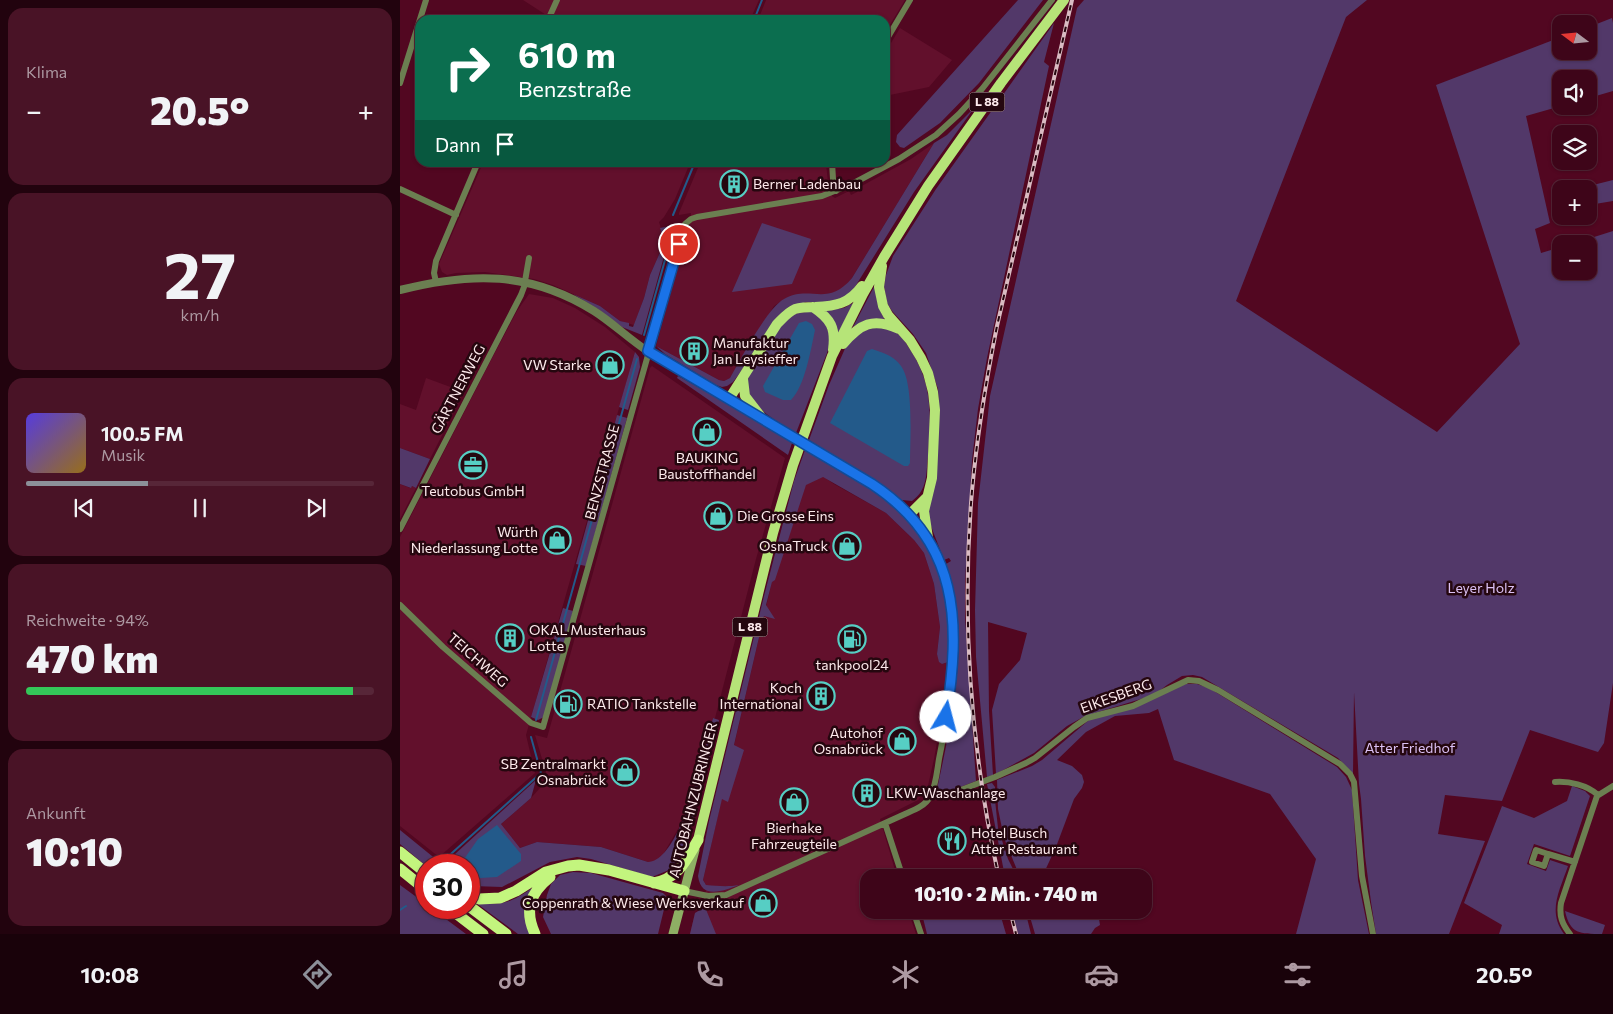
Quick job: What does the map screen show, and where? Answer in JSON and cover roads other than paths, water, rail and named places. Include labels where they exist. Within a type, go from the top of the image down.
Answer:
[{"type":"highway","name":"L 88","points":[[832,356],[884,257],[928,186],[964,134],[1064,0]]},
{"type":"highway","points":[[729,399],[786,314],[796,309],[830,306],[850,300],[857,294],[884,257]]},
{"type":"highway","points":[[884,257],[879,287],[883,306],[888,315],[910,340],[921,358],[928,373],[933,392],[932,468],[924,511],[928,538]]},
{"type":"highway","points":[[813,307],[822,313],[833,329],[835,340],[832,356]]},
{"type":"highway","points":[[832,356],[859,327],[879,322],[889,324],[900,330]]},
{"type":"highway","name":"AUTOBAHNZUBRINGER","points":[[698,840],[776,525],[793,465],[832,356]]},
{"type":"highway","points":[[743,378],[744,396],[762,418]]},
{"type":"highway","points":[[910,514],[928,496]]},
{"type":"highway","points":[[654,883],[674,876],[686,862],[698,840]]},
{"type":"highway","points":[[400,852],[415,864]]},
{"type":"highway","points":[[480,899],[500,898],[516,891],[546,872],[568,866],[588,865],[684,891]]},
{"type":"highway","points":[[400,869],[415,881]]},
{"type":"highway","points":[[536,934],[530,921],[529,910],[532,898],[539,886],[559,869]]},
{"type":"highway","points":[[480,914],[506,934]]},
{"type":"highway","points":[[463,919],[483,934]]},
{"type":"main road","name":"AUTOBAHNZUBRINGER","points":[[674,934],[698,840]]},
{"type":"street","points":[[421,15],[426,0]]},
{"type":"street","points":[[550,15],[557,0]]},
{"type":"street","points":[[890,34],[910,0]]},
{"type":"street","points":[[890,165],[936,135],[959,114],[982,89],[1051,2]]},
{"type":"street","points":[[400,84],[415,36]]},
{"type":"street","points":[[436,282],[434,273],[436,261],[476,167]]},
{"type":"street","points":[[832,167],[836,191],[886,167]]},
{"type":"street","points":[[400,189],[456,215]]},
{"type":"street","name":"BENZSTRASSE","points":[[543,727],[685,224],[697,217],[812,198],[836,191]]},
{"type":"street","name":"GÄRTNERWEG","points":[[400,529],[521,295],[529,258]]},
{"type":"street","points":[[400,290],[436,282],[481,278],[525,282],[546,288],[580,303],[596,312],[648,351],[884,492],[910,514],[928,538],[944,572],[949,590],[953,629],[949,701],[941,751],[931,795],[920,807],[726,894],[708,896],[684,891]]},
{"type":"street","name":"TEICHWEG","points":[[400,605],[443,647],[531,723],[543,727]]},
{"type":"street","name":"EIKESBERG","points":[[931,795],[945,796],[1026,764],[1087,718],[1133,706],[1188,680],[1199,681],[1218,690],[1340,764],[1350,774],[1354,782],[1362,876],[1372,934]]},
{"type":"street","points":[[1555,782],[1566,781],[1592,789],[1598,794]]},
{"type":"street","points":[[1570,934],[1563,925],[1560,912],[1561,903],[1598,794],[1613,786]]},
{"type":"street","points":[[885,823],[900,869]]},
{"type":"street","points":[[1548,854],[1544,866],[1532,862],[1536,850],[1575,862]]},
{"type":"street","points":[[916,919],[921,934]]},
{"type":"water","points":[[806,321],[812,324],[815,330],[807,367],[796,394],[791,400],[783,400],[765,392],[763,386],[799,323]]},
{"type":"water","points":[[872,349],[892,357],[901,366],[905,374],[910,398],[910,463],[908,466],[904,466],[830,423],[867,351]]},
{"type":"water","points":[[497,825],[521,854],[521,861],[497,877],[480,878],[480,854],[468,854],[478,839]]},
{"type":"waterway","points":[[756,15],[762,0]]},
{"type":"waterway","points":[[673,215],[693,167]]},
{"type":"waterway","points":[[644,335],[674,228]]},
{"type":"waterway","points":[[536,720],[637,359]]},
{"type":"waterway","points":[[451,854],[541,773],[531,737]]},
{"type":"waterway","points":[[400,910],[406,906]]},
{"type":"railway","points":[[997,869],[981,782],[971,685],[968,637],[968,588],[972,491],[982,408],[997,326],[1072,0]]},
{"type":"railway","points":[[1012,919],[1016,934]]},
{"type":"place","name":"Berner Ladenbau","points":[[734,184]]},
{"type":"place","name":"Manufaktur Jan Leysieffer","points":[[694,351]]},
{"type":"place","name":"VW Starke","points":[[610,365]]},
{"type":"place","name":"BAUKING Baustoffhandel","points":[[707,432]]},
{"type":"place","name":"Teutobus GmbH","points":[[473,465]]},
{"type":"place","name":"Die Grosse Eins","points":[[718,516]]},
{"type":"place","name":"Würth Niederlassung Lotte","points":[[557,540]]},
{"type":"place","name":"OsnaTruck","points":[[847,546]]},
{"type":"place","name":"OKAL Musterhaus Lotte","points":[[510,638]]},
{"type":"place","name":"tankpool24","points":[[852,639]]},
{"type":"place","name":"Koch International","points":[[821,696]]},
{"type":"place","name":"RATIO Tankstelle","points":[[568,704]]},
{"type":"place","name":"Autohof Osnabrück","points":[[902,741]]},
{"type":"place","name":"SB Zentralmarkt Osnabrück","points":[[625,772]]},
{"type":"place","name":"LKW-Waschanlage","points":[[867,793]]},
{"type":"place","name":"Bierhake Fahrzeugteile","points":[[794,802]]},
{"type":"place","name":"Hotel Busch Atter Restaurant","points":[[952,841]]},
{"type":"place","name":"Coppenrath & Wiese Werksverkauf","points":[[763,903]]},
{"type":"park label","name":"Leyer Holz","points":[[1481,588]]},
{"type":"park label","name":"Atter Friedhof","points":[[1410,748]]}]
